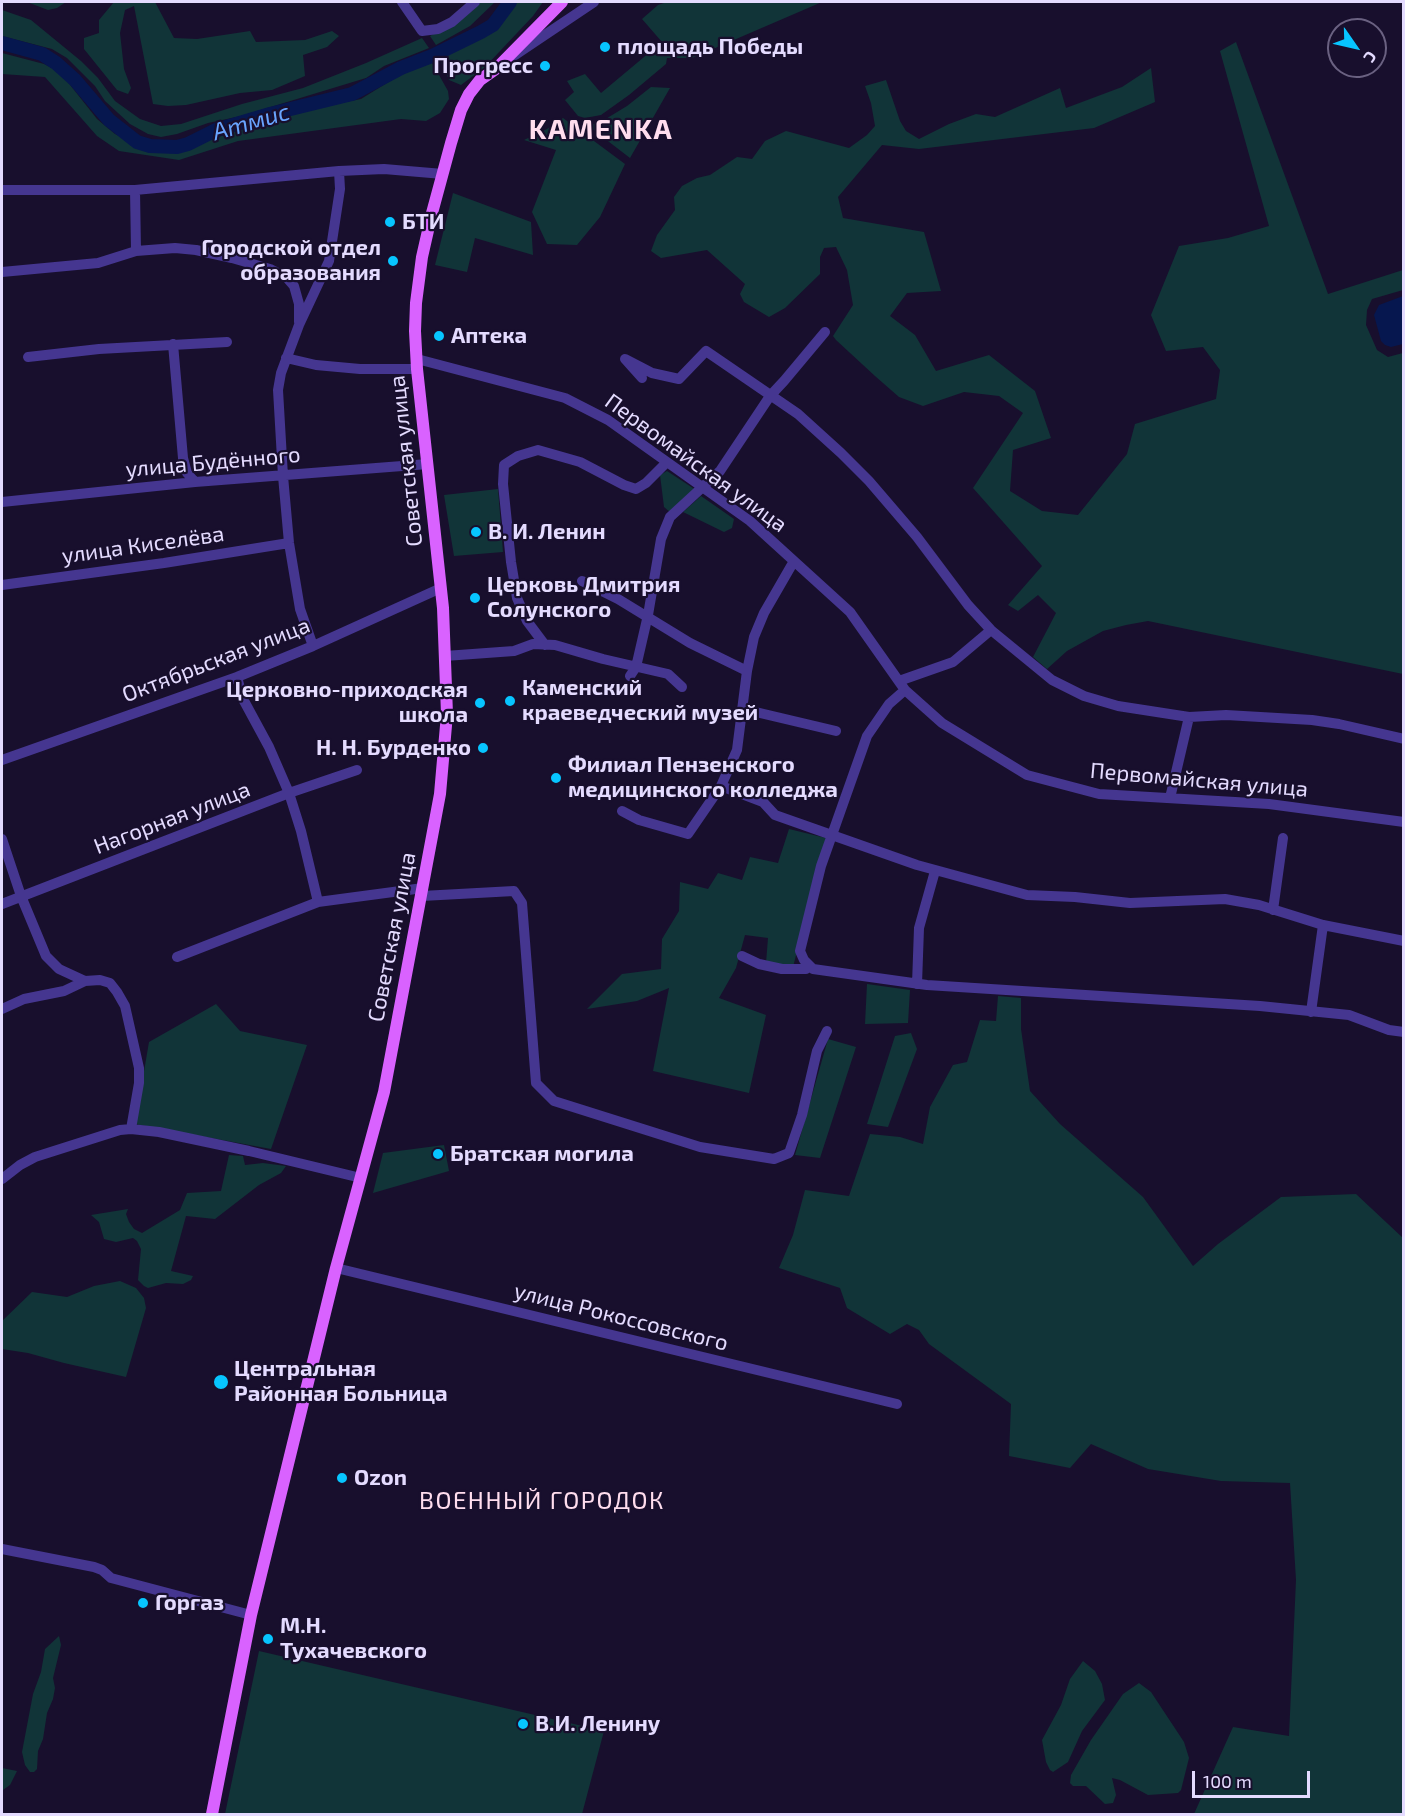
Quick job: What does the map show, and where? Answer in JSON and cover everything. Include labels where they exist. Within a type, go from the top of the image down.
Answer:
[{"type":"main road","name":"Советская улица","points":[[212,1815],[250,1616],[336,1268],[384,1092],[440,794],[446,733],[445,656],[441,588],[417,364],[416,303],[421,266],[432,213],[461,110],[469,94],[480,80],[497,68],[562,2]]},
{"type":"street","points":[[402,2],[422,31],[438,29],[452,22],[475,2]]},
{"type":"street","name":"Советская улица","points":[[497,68],[594,2]]},
{"type":"street","points":[[2,190],[135,190],[384,169],[443,174]]},
{"type":"street","points":[[313,646],[300,609],[289,543],[282,476],[278,390],[281,372],[299,325],[329,261],[340,189],[339,171]]},
{"type":"street","points":[[135,190],[136,251]]},
{"type":"street","points":[[2,272],[98,263],[136,251],[175,248],[196,250],[270,269],[287,278],[294,286],[299,304],[299,325]]},
{"type":"street","points":[[633,672],[648,615],[661,539],[670,517],[720,471],[770,396],[825,332]]},
{"type":"street","points":[[28,357],[173,344],[226,342]]},
{"type":"street","points":[[173,344],[183,458],[187,472],[195,482]]},
{"type":"street","points":[[642,378],[625,359],[652,372],[679,379],[706,351],[798,414],[862,474],[917,537],[968,605],[991,630],[1052,680],[1084,696],[1118,706],[1189,717],[1226,715],[1312,720],[1404,739]]},
{"type":"street","name":"Первомайская улица","points":[[286,358],[316,365],[360,369],[417,364],[565,398],[608,420],[750,521],[850,612],[902,686],[942,723],[1027,775],[1099,794],[1269,804],[1404,822]]},
{"type":"street","points":[[545,645],[527,621],[517,598],[502,484],[504,465],[518,456],[537,450],[580,462],[636,489],[646,483],[667,462]]},
{"type":"street","name":"улица Будённого","points":[[2,502],[195,482],[428,464]]},
{"type":"street","name":"улица Киселёва","points":[[2,585],[289,543]]},
{"type":"street","points":[[622,811],[639,820],[688,834],[721,786],[737,750],[747,671],[754,637],[764,613],[794,561]]},
{"type":"street","points":[[582,581],[648,615],[690,643],[747,671]]},
{"type":"street","name":"Октябрьская улица","points":[[2,759],[237,677],[313,646],[441,588]]},
{"type":"street","points":[[991,630],[953,662],[902,686],[867,736],[820,866],[800,951],[804,960],[813,969],[917,984],[1260,1006],[1349,1015],[1389,1030],[1404,1032]]},
{"type":"street","points":[[445,656],[514,651],[533,644],[555,645],[633,672],[668,674],[682,687]]},
{"type":"street","points":[[237,677],[243,699],[269,747],[289,793],[301,831],[318,902]]},
{"type":"street","points":[[742,709],[836,731]]},
{"type":"street","points":[[1170,798],[1189,717]]},
{"type":"street","name":"Нагорная улица","points":[[2,904],[289,793],[357,770]]},
{"type":"street","points":[[721,786],[763,802],[775,815],[935,871],[1027,895],[1130,903],[1225,899],[1259,905],[1323,925],[1404,941]]},
{"type":"street","points":[[1273,910],[1283,838]]},
{"type":"street","points":[[2,839],[21,896],[46,956],[59,969],[85,981]]},
{"type":"street","points":[[917,984],[919,928],[935,871]]},
{"type":"street","points":[[177,957],[318,902],[423,892],[514,891],[522,903],[536,1083],[554,1101],[611,1117],[700,1147],[774,1160],[789,1153],[802,1115],[818,1051],[827,1032]]},
{"type":"street","points":[[1311,1012],[1323,925]]},
{"type":"street","points":[[742,956],[759,964],[782,969],[806,969],[810,966]]},
{"type":"street","points":[[2,1009],[24,999],[64,990],[85,981],[100,980],[110,983],[125,1006],[139,1068],[139,1083],[131,1130]]},
{"type":"street","points":[[2,1179],[35,1157],[120,1130],[159,1132],[362,1178]]},
{"type":"street","name":"улица Рокоссовского","points":[[336,1268],[897,1404]]},
{"type":"street","points":[[2,1549],[94,1567],[102,1570],[111,1578],[250,1616]]},
{"type":"green space","points":[[27,2],[66,2],[57,8],[48,10]]},
{"type":"green space","points":[[114,2],[155,2],[174,38],[197,39],[250,31],[256,42],[305,40],[332,31],[339,36],[327,47],[303,55],[305,76],[272,90],[240,93],[186,105],[153,104],[134,6],[125,10],[120,33],[124,69],[131,88],[128,94],[117,90],[84,49],[84,38],[99,33],[99,20]]},
{"type":"green space","points":[[481,2],[495,2],[470,26],[436,45],[430,36],[472,11]]},
{"type":"green space","points":[[516,2],[543,2],[533,16],[485,67],[461,85],[449,80],[439,58],[483,37],[499,25]]},
{"type":"green space","points":[[667,2],[822,2],[692,58],[667,58],[666,64],[601,115],[585,118],[578,116],[565,100],[574,92],[567,81],[585,74],[601,93],[662,42],[642,19],[658,5]]},
{"type":"green space","points":[[2,10],[31,20],[81,61],[98,78],[115,101],[140,119],[161,126],[181,124],[242,104],[303,88],[422,38],[429,48],[384,66],[366,78],[241,116],[161,137],[148,134],[130,124],[105,101],[95,86],[67,58],[52,49],[2,36]]},
{"type":"green space","points":[[1236,42],[1328,294],[1403,270],[1403,290],[1372,299],[1367,310],[1366,325],[1377,350],[1388,357],[1403,353],[1403,674],[1148,621],[1103,631],[1067,651],[1047,669],[1033,657],[1056,613],[1038,595],[1018,611],[1008,605],[1042,566],[973,488],[1023,413],[999,396],[964,392],[923,406],[899,397],[875,376],[833,336],[853,305],[847,270],[836,247],[824,248],[820,257],[820,274],[785,308],[769,317],[744,302],[740,294],[745,284],[707,250],[661,258],[651,251],[657,235],[675,210],[674,197],[682,186],[697,178],[710,175],[737,157],[752,159],[765,141],[786,131],[849,148],[867,135],[875,126],[865,86],[886,80],[900,121],[906,131],[919,139],[976,114],[995,117],[1060,88],[1066,108],[1122,87],[1151,68],[1155,102],[1094,128],[919,149],[882,145],[838,197],[843,218],[924,232],[941,291],[907,293],[890,316],[915,335],[936,371],[989,355],[1035,391],[1051,438],[1013,450],[1010,491],[1042,511],[1078,515],[1127,454],[1135,424],[1216,399],[1220,370],[1203,347],[1166,351],[1151,315],[1179,246],[1228,238],[1269,226],[1220,51]]},
{"type":"green space","points":[[2,53],[44,64],[54,69],[67,81],[97,119],[115,134],[137,144],[165,150],[185,151],[197,144],[261,121],[361,99],[416,65],[430,59],[448,91],[449,99],[440,113],[426,121],[401,119],[238,141],[179,160],[119,151],[97,136],[45,77],[2,74]]},
{"type":"green space","points":[[651,87],[670,88],[630,158],[587,125],[599,123],[627,106]]},
{"type":"green space","points":[[563,118],[625,164],[600,217],[577,245],[547,244],[532,212],[556,150],[524,140]]},
{"type":"green space","points":[[453,193],[531,222],[533,255],[475,238],[467,272],[435,265]]},
{"type":"green space","points":[[667,471],[696,490],[671,513],[664,507],[660,475]]},
{"type":"green space","points":[[498,489],[503,552],[454,556],[444,495]]},
{"type":"green space","points":[[701,496],[734,519],[732,528],[724,532],[683,512]]},
{"type":"green space","points":[[789,829],[826,838],[793,967],[766,963],[768,938],[745,935],[736,968],[719,998],[766,1015],[749,1093],[653,1071],[669,988],[637,1001],[587,1009],[622,974],[661,969],[662,939],[679,911],[680,882],[708,889],[718,873],[742,880],[750,857],[778,863]]},
{"type":"green space","points":[[867,984],[910,990],[908,1023],[865,1024]]},
{"type":"green space","points":[[998,996],[1021,998],[1021,1029],[1030,1091],[1060,1124],[1143,1197],[1193,1266],[1218,1244],[1281,1197],[1356,1194],[1403,1238],[1403,1814],[1194,1814],[1233,1727],[1289,1736],[1296,1580],[1290,1483],[1221,1481],[1148,1469],[1091,1444],[1070,1468],[1009,1456],[1011,1404],[929,1344],[919,1330],[907,1324],[890,1334],[847,1308],[840,1288],[779,1268],[793,1235],[805,1190],[849,1196],[870,1134],[900,1137],[923,1144],[930,1107],[953,1065],[967,1062],[980,1020],[996,1021]]},
{"type":"green space","points":[[216,1004],[240,1031],[307,1045],[271,1149],[135,1124],[149,1042]]},
{"type":"green space","points":[[911,1033],[917,1049],[888,1127],[867,1124],[895,1036]]},
{"type":"green space","points":[[828,1039],[856,1047],[820,1158],[795,1155]]},
{"type":"green space","points":[[444,1145],[449,1171],[373,1193],[383,1153]]},
{"type":"green space","points":[[229,1155],[243,1156],[245,1165],[263,1163],[286,1166],[281,1173],[259,1185],[215,1219],[186,1216],[171,1271],[193,1276],[191,1280],[183,1284],[166,1283],[148,1288],[144,1286],[138,1280],[141,1249],[137,1241],[133,1238],[116,1242],[104,1239],[99,1222],[91,1215],[128,1209],[126,1214],[129,1222],[134,1229],[142,1233],[180,1210],[187,1193],[221,1191]]},
{"type":"green space","points":[[120,1281],[136,1288],[144,1298],[146,1308],[126,1377],[28,1353],[2,1349],[2,1321],[32,1292],[67,1297],[94,1286]]},
{"type":"green space","points":[[59,1636],[61,1645],[53,1678],[55,1688],[53,1699],[47,1713],[43,1739],[38,1751],[37,1769],[30,1772],[25,1765],[22,1752],[33,1694],[41,1672],[45,1649]]},
{"type":"green space","points":[[259,1651],[604,1731],[582,1814],[225,1814]]},
{"type":"green space","points":[[1083,1661],[1095,1671],[1102,1684],[1105,1700],[1082,1731],[1068,1762],[1053,1772],[1046,1762],[1042,1740],[1061,1705],[1070,1679]]},
{"type":"green space","points":[[1139,1683],[1151,1692],[1184,1742],[1189,1758],[1181,1790],[1178,1793],[1148,1795],[1112,1778],[1116,1795],[1113,1803],[1105,1804],[1086,1786],[1073,1786],[1070,1783],[1071,1775],[1091,1740],[1123,1694]]},
{"type":"green space","points":[[2,1768],[17,1771],[10,1785],[3,1790],[2,1795]]},
{"type":"shaded area","points":[[1403,296],[1403,344],[1391,347],[1381,341],[1374,315],[1379,305]]},
{"type":"waterway","name":"Атмис","points":[[2,43],[42,54],[56,63],[75,80],[109,120],[137,142],[150,146],[177,147],[216,130],[352,94],[401,68],[481,32],[493,25],[510,2]]},
{"type":"place","name":"площадь Победы","points":[[605,47]]},
{"type":"place","name":"Прогресс","points":[[545,66]]},
{"type":"place","name":"БТИ","points":[[390,222]]},
{"type":"place","name":"Городской отдел образования","points":[[393,261]]},
{"type":"place","name":"Аптека","points":[[439,336]]},
{"type":"place","name":"В. И. Ленин","points":[[476,532]]},
{"type":"place","name":"Церковь Дмитрия Солунского","points":[[475,598]]},
{"type":"place","name":"Каменский краеведческий музей","points":[[510,701]]},
{"type":"place","name":"Церковно-приходская школа","points":[[480,703]]},
{"type":"place","name":"Н. Н. Бурденко","points":[[483,748]]},
{"type":"place","name":"Филиал Пензенского медицинского колледжа","points":[[556,778]]},
{"type":"place","name":"Братская могила","points":[[438,1154]]},
{"type":"place","name":"Центральная Районная Больница","points":[[221,1382]]},
{"type":"place","name":"Ozon","points":[[342,1478]]},
{"type":"place","name":"Горгаз","points":[[143,1603]]},
{"type":"place","name":"М.Н. Тухачевского","points":[[268,1639]]},
{"type":"place","name":"В.И. Ленину","points":[[523,1724]]},
{"type":"district","name":"KAMENKA","points":[[601,130]]},
{"type":"district","name":"ВОЕННЫЙ ГОРОДОК","points":[[542,1501]]}]
